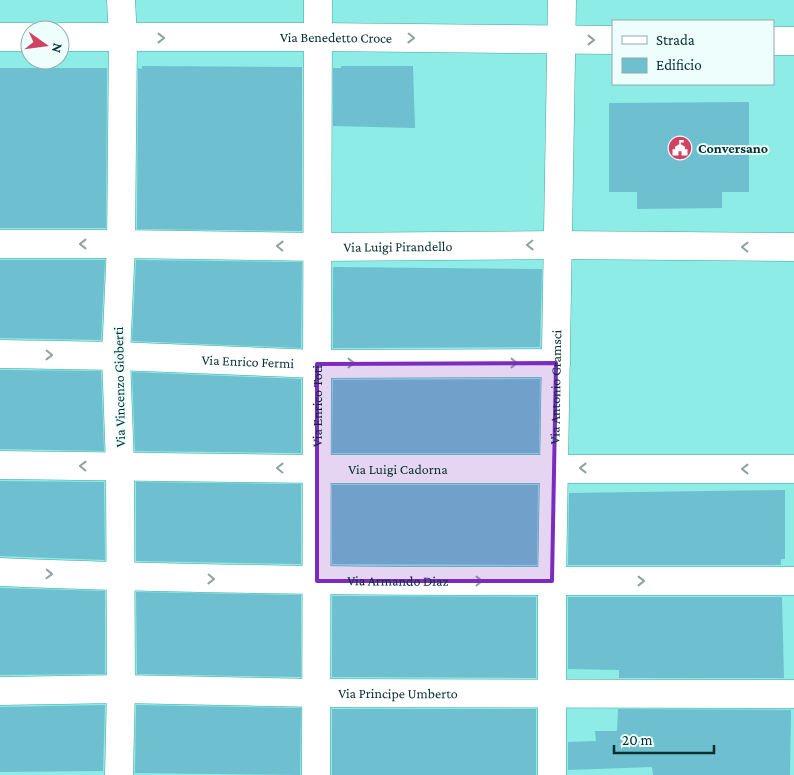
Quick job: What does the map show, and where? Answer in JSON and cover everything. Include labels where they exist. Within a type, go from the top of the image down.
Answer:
[{"type":"street","name":"Via Vincenzo Gioberti","points":[[119,775],[121,577],[120,466],[116,356],[120,244],[122,0]]},
{"type":"street","name":"Via Enrico Toti","points":[[316,775],[318,0]]},
{"type":"street","name":"Via Antonio Gramsci","points":[[552,775],[552,581],[562,0]]},
{"type":"street","points":[[0,37],[20,37]]},
{"type":"street","name":"Via Benedetto Croce","points":[[70,37],[612,40]]},
{"type":"street","points":[[774,40],[794,40]]},
{"type":"street","name":"Via Luigi Pirandello","points":[[0,244],[318,247],[558,245],[794,247]]},
{"type":"street","name":"Via Enrico Fermi","points":[[0,354],[116,356],[317,364],[556,363]]},
{"type":"street","name":"Via Luigi Cadorna","points":[[0,465],[317,469],[794,469]]},
{"type":"street","name":"Via Armando Diaz","points":[[0,572],[121,577],[317,581],[794,581]]},
{"type":"street","name":"Via Principe Umberto","points":[[0,691],[121,689],[316,693],[794,694]]},
{"type":"highlighted area","points":[[556,363],[552,581],[317,581],[317,364]]},
{"type":"building","points":[[142,66],[302,67],[302,231],[137,229],[138,68],[142,69]]},
{"type":"building","points":[[341,66],[413,66],[415,128],[333,126],[333,68],[341,68]]},
{"type":"building","points":[[0,68],[70,70],[70,68],[107,68],[106,228],[0,228]]},
{"type":"building","points":[[749,102],[749,192],[722,192],[722,208],[637,209],[637,192],[609,192],[609,103]]},
{"type":"building","points":[[0,260],[105,260],[101,340],[0,338]]},
{"type":"building","points":[[136,260],[302,262],[301,348],[132,341]]},
{"type":"building","points":[[333,267],[542,269],[540,347],[333,348]]},
{"type":"building","points":[[0,370],[101,371],[104,451],[0,449]]},
{"type":"building","points":[[132,372],[301,379],[301,453],[135,451]]},
{"type":"building","points":[[540,379],[539,453],[332,453],[333,380]]},
{"type":"building","points":[[0,481],[104,482],[105,560],[0,556]]},
{"type":"building","points":[[136,482],[301,484],[301,564],[136,561]]},
{"type":"building","points":[[332,485],[538,485],[537,565],[332,564]]},
{"type":"building","points":[[785,490],[785,559],[781,559],[781,565],[568,565],[569,493]]},
{"type":"building","points":[[0,588],[105,591],[105,674],[0,675]]},
{"type":"building","points":[[136,592],[301,595],[301,677],[137,674]]},
{"type":"building","points":[[332,596],[536,597],[536,678],[332,677]]},
{"type":"building","points":[[568,597],[782,597],[784,678],[619,678],[619,670],[568,669]]},
{"type":"building","points":[[105,705],[103,771],[0,772],[0,707]]},
{"type":"building","points":[[136,705],[301,708],[300,775],[135,773]]},
{"type":"building","points":[[332,709],[536,709],[536,775],[332,775]]},
{"type":"building","points":[[618,709],[791,710],[790,775],[653,775],[652,767],[568,770],[568,742],[596,741],[595,731],[617,731]]},
{"type":"place","name":"Conversano","points":[[680,148]]}]
